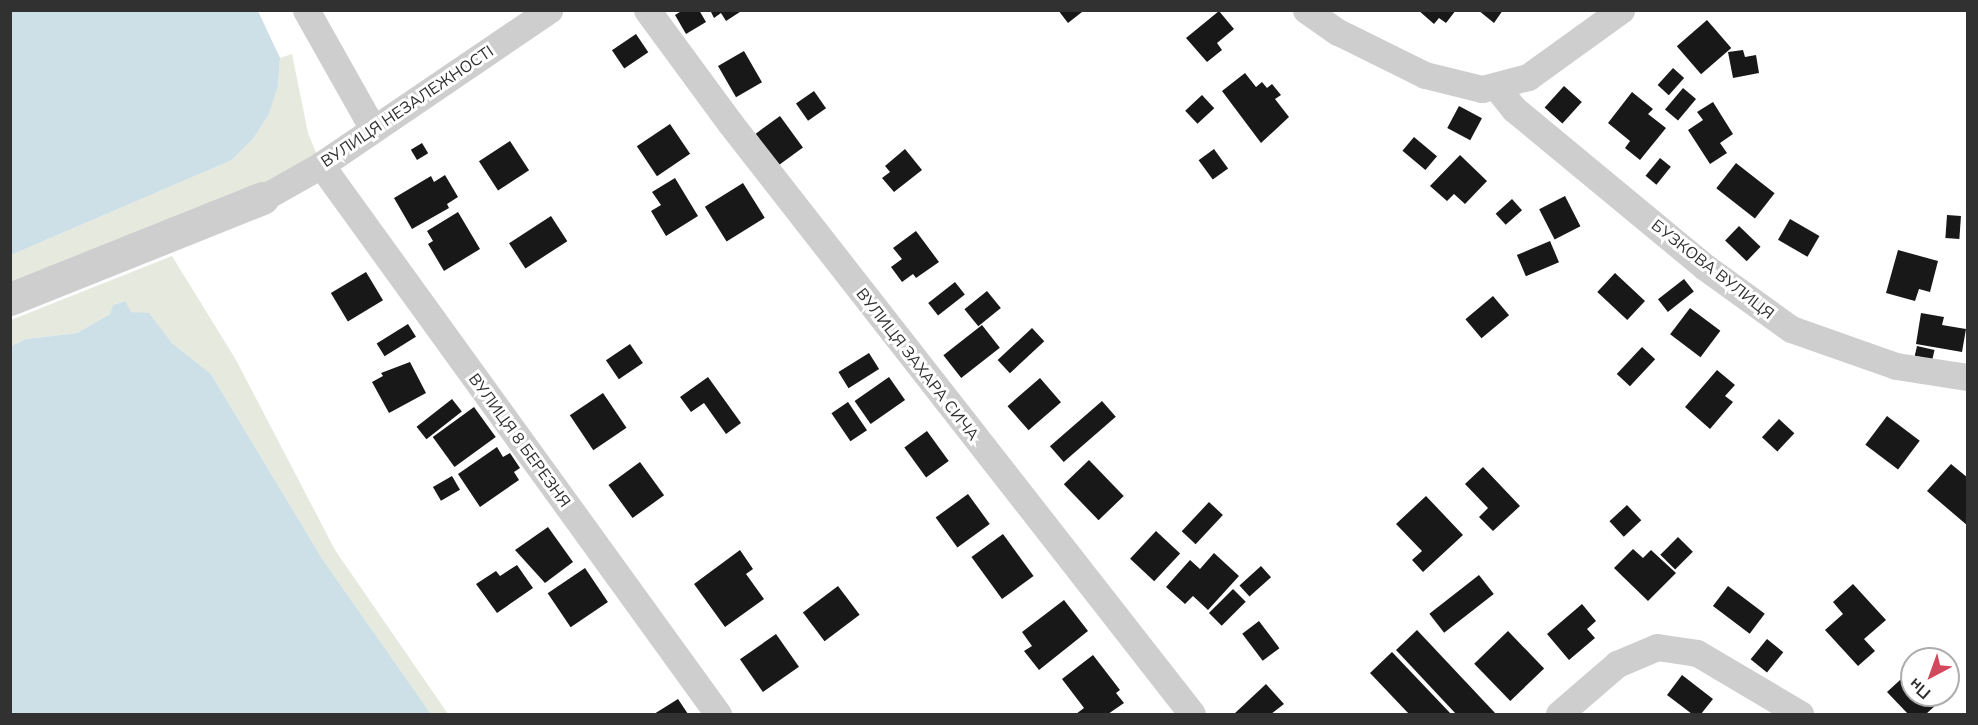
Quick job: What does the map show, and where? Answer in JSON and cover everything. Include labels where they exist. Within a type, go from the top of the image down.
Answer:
[{"type":"street","points":[[306,10],[373,129]]},
{"type":"street","name":"ВУЛИЦЯ НЕЗАЛЕЖНОСТІ","points":[[264,198],[321,165],[549,10]]},
{"type":"street","name":"ВУЛИЦЯ ЗАХАРА СИЧА","points":[[647,10],[730,123],[1192,714]]},
{"type":"street","points":[[1306,10],[1338,32],[1425,75],[1466,88],[1497,88],[1528,77],[1621,10]]},
{"type":"street","name":"БУЗКОВА ВУЛИЦЯ","points":[[1497,88],[1514,109],[1705,267],[1791,329],[1896,366],[1968,377]]},
{"type":"street","name":"ВУЛИЦЯ 8 БЕРЕЗНЯ","points":[[321,165],[718,714]]},
{"type":"street","points":[[10,299],[264,198]]},
{"type":"street","points":[[1559,714],[1617,664],[1657,647],[1696,652],[1800,714]]},
{"type":"shaded area","points":[[11,10],[258,11],[280,58],[278,86],[269,114],[253,139],[232,160],[11,255]]},
{"type":"shaded area","points":[[292,54],[308,133],[321,165],[11,299],[11,255],[232,160],[253,139],[269,114],[278,86],[280,58]]},
{"type":"shaded area","points":[[172,256],[236,360],[335,550],[448,714],[431,714],[323,560],[211,374],[172,343],[149,314],[131,312],[124,301],[113,305],[110,314],[77,333],[26,339],[11,346],[11,320]]},
{"type":"shaded area","points":[[125,301],[131,312],[149,313],[172,343],[211,374],[323,560],[431,714],[11,714],[11,346],[26,339],[77,333],[110,314],[113,305]]},
{"type":"building","points":[[683,10],[699,10],[706,22],[686,34],[675,15]]},
{"type":"building","points":[[710,10],[743,10],[726,21],[721,13],[714,18]]},
{"type":"building","points":[[1058,10],[1081,10],[1082,12],[1068,23]]},
{"type":"building","points":[[1418,10],[1456,10],[1446,23],[1439,18],[1434,24]]},
{"type":"building","points":[[1478,10],[1503,10],[1494,23]]},
{"type":"building","points":[[1219,11],[1234,29],[1217,43],[1222,50],[1207,62],[1186,38]]},
{"type":"building","points":[[1707,20],[1731,48],[1701,74],[1677,46]]},
{"type":"building","points":[[636,34],[648,52],[624,68],[612,50]]},
{"type":"building","points":[[1743,50],[1745,57],[1756,55],[1759,73],[1733,78],[1728,52]]},
{"type":"building","points":[[744,51],[762,82],[736,97],[718,66]]},
{"type":"building","points":[[1673,68],[1684,78],[1669,95],[1658,85]]},
{"type":"building","points":[[1245,73],[1256,87],[1262,82],[1267,88],[1272,84],[1281,95],[1275,99],[1289,117],[1261,143],[1222,91]]},
{"type":"building","points":[[1564,86],[1582,102],[1562,124],[1545,108]]},
{"type":"building","points":[[1683,88],[1696,99],[1678,120],[1665,109]]},
{"type":"building","points":[[814,91],[826,108],[808,121],[796,104]]},
{"type":"building","points":[[1632,92],[1653,109],[1648,114],[1666,128],[1640,160],[1625,148],[1630,141],[1608,123]]},
{"type":"building","points":[[1202,95],[1214,108],[1197,124],[1185,111]]},
{"type":"building","points":[[1713,102],[1733,134],[1720,143],[1727,153],[1710,164],[1688,130],[1703,120],[1697,112]]},
{"type":"building","points":[[1459,106],[1482,118],[1470,140],[1447,128]]},
{"type":"building","points":[[780,116],[803,148],[779,165],[756,134]]},
{"type":"building","points":[[670,124],[690,154],[657,176],[637,146]]},
{"type":"building","points":[[1414,137],[1437,156],[1425,170],[1402,151]]},
{"type":"building","points":[[510,141],[529,170],[498,191],[479,161]]},
{"type":"building","points":[[422,143],[428,153],[417,160],[411,150]]},
{"type":"building","points":[[905,149],[922,170],[894,192],[882,178],[890,172],[885,166]]},
{"type":"building","points":[[1214,149],[1228,168],[1213,180],[1199,160]]},
{"type":"building","points":[[1460,155],[1487,181],[1465,204],[1454,194],[1447,201],[1430,186]]},
{"type":"building","points":[[1660,158],[1671,167],[1656,185],[1646,176]]},
{"type":"building","points":[[1736,163],[1775,193],[1755,218],[1716,188]]},
{"type":"building","points":[[445,175],[458,197],[447,204],[449,208],[412,229],[394,198],[431,176],[434,182]]},
{"type":"building","points":[[675,178],[698,216],[666,236],[651,211],[661,205],[652,192]]},
{"type":"building","points":[[743,183],[765,218],[727,242],[705,207]]},
{"type":"building","points":[[1565,196],[1580,226],[1555,239],[1539,209]]},
{"type":"building","points":[[1512,199],[1522,210],[1506,225],[1496,214]]},
{"type":"building","points":[[458,212],[480,249],[444,271],[428,244],[433,241],[427,231]]},
{"type":"building","points":[[1947,215],[1961,216],[1959,239],[1945,238]]},
{"type":"building","points":[[551,216],[567,241],[525,268],[509,243]]},
{"type":"building","points":[[1790,219],[1819,236],[1807,257],[1778,240]]},
{"type":"building","points":[[1739,226],[1761,247],[1747,261],[1725,240]]},
{"type":"building","points":[[916,231],[939,262],[916,278],[913,274],[902,282],[891,267],[902,259],[893,248]]},
{"type":"building","points":[[1550,241],[1559,262],[1526,276],[1517,255]]},
{"type":"building","points":[[1898,250],[1938,261],[1930,292],[1919,289],[1915,301],[1886,293]]},
{"type":"building","points":[[366,272],[383,300],[348,321],[331,293]]},
{"type":"building","points":[[1615,273],[1645,301],[1627,320],[1597,292]]},
{"type":"building","points":[[1684,279],[1694,292],[1668,312],[1658,299]]},
{"type":"building","points":[[955,282],[965,295],[938,316],[928,303]]},
{"type":"building","points":[[987,291],[1001,308],[978,326],[964,309]]},
{"type":"building","points":[[1493,296],[1509,315],[1481,338],[1465,319]]},
{"type":"building","points":[[1690,308],[1720,331],[1700,357],[1670,334]]},
{"type":"building","points":[[1921,313],[1944,317],[1942,325],[1966,329],[1962,352],[1916,344]]},
{"type":"building","points":[[408,324],[416,337],[385,356],[377,344]]},
{"type":"building","points":[[982,325],[1000,348],[961,378],[943,355]]},
{"type":"building","points":[[1032,328],[1044,341],[1010,373],[998,360]]},
{"type":"building","points":[[630,344],[643,363],[619,379],[606,360]]},
{"type":"building","points":[[1917,346],[1935,350],[1932,360],[1915,356]]},
{"type":"building","points":[[1642,347],[1655,359],[1630,386],[1617,374]]},
{"type":"building","points":[[869,353],[879,369],[849,388],[838,372]]},
{"type":"building","points":[[410,362],[426,393],[389,413],[372,382],[383,376],[381,373]]},
{"type":"building","points":[[1717,370],[1735,385],[1725,396],[1733,402],[1710,429],[1685,407]]},
{"type":"building","points":[[708,377],[741,423],[726,434],[704,403],[691,412],[680,397]]},
{"type":"building","points":[[889,377],[905,400],[871,424],[855,401]]},
{"type":"building","points":[[1040,378],[1061,402],[1029,430],[1008,406]]},
{"type":"building","points":[[603,393],[626,428],[593,450],[570,415]]},
{"type":"building","points":[[452,399],[462,412],[426,439],[417,427]]},
{"type":"building","points":[[1102,401],[1116,417],[1064,462],[1050,446]]},
{"type":"building","points":[[848,402],[867,430],[850,441],[831,413]]},
{"type":"building","points":[[474,407],[496,437],[454,467],[433,437]]},
{"type":"building","points":[[1887,416],[1920,441],[1898,469],[1865,445]]},
{"type":"building","points":[[1779,419],[1794,433],[1777,452],[1762,437]]},
{"type":"building","points":[[927,431],[949,461],[926,477],[904,447]]},
{"type":"building","points":[[497,447],[503,457],[510,453],[520,468],[514,472],[519,480],[480,507],[458,474]]},
{"type":"building","points":[[1089,460],[1124,496],[1099,520],[1064,484]]},
{"type":"building","points":[[640,462],[664,495],[633,518],[608,485]]},
{"type":"building","points":[[1951,464],[1968,478],[1968,526],[1927,491]]},
{"type":"building","points":[[1483,467],[1520,506],[1493,531],[1479,517],[1488,508],[1465,484]]},
{"type":"building","points":[[452,476],[460,490],[441,501],[433,487]]},
{"type":"building","points":[[968,494],[990,524],[957,547],[936,518]]},
{"type":"building","points":[[1426,496],[1463,535],[1423,572],[1412,560],[1422,551],[1396,524]]},
{"type":"building","points":[[1209,502],[1223,515],[1196,544],[1182,531]]},
{"type":"building","points":[[1627,505],[1641,520],[1624,537],[1609,521]]},
{"type":"building","points":[[548,527],[573,562],[545,583],[515,550]]},
{"type":"building","points":[[1156,531],[1180,554],[1154,581],[1130,559]]},
{"type":"building","points":[[1003,534],[1034,576],[1002,599],[971,557]]},
{"type":"building","points":[[1678,537],[1693,552],[1675,570],[1660,555]]},
{"type":"building","points":[[1633,549],[1643,558],[1651,550],[1676,573],[1648,601],[1614,568]]},
{"type":"building","points":[[740,550],[753,569],[746,574],[764,599],[725,627],[694,584]]},
{"type":"building","points":[[1214,553],[1239,576],[1208,610],[1193,596],[1185,604],[1166,587],[1190,560],[1200,569]]},
{"type":"building","points":[[517,565],[533,588],[497,613],[476,584],[496,571],[500,576]]},
{"type":"building","points":[[1261,566],[1271,577],[1249,597],[1239,585]]},
{"type":"building","points":[[585,568],[608,602],[571,627],[548,593]]},
{"type":"building","points":[[1479,575],[1494,594],[1444,633],[1429,614]]},
{"type":"building","points":[[1853,584],[1886,620],[1864,639],[1875,651],[1858,666],[1825,630],[1843,614],[1833,602]]},
{"type":"building","points":[[838,586],[860,615],[825,641],[803,612]]},
{"type":"building","points":[[1728,586],[1765,614],[1750,634],[1713,606]]},
{"type":"building","points":[[1233,589],[1246,602],[1222,626],[1209,613]]},
{"type":"building","points":[[1064,600],[1088,631],[1039,670],[1024,651],[1032,646],[1022,632]]},
{"type":"building","points":[[1582,604],[1596,621],[1587,629],[1595,638],[1569,660],[1547,634]]},
{"type":"building","points":[[1259,621],[1279,648],[1263,661],[1242,634]]},
{"type":"building","points":[[1417,630],[1496,714],[1456,714],[1396,650]]},
{"type":"building","points":[[1508,631],[1544,668],[1510,701],[1474,664]]},
{"type":"building","points":[[776,634],[799,667],[763,692],[740,659]]},
{"type":"building","points":[[1767,639],[1783,652],[1767,672],[1751,659]]},
{"type":"building","points":[[1392,652],[1451,714],[1409,714],[1370,673]]},
{"type":"building","points":[[1093,655],[1120,690],[1116,693],[1124,703],[1108,714],[1076,714],[1084,708],[1062,679]]},
{"type":"building","points":[[1682,675],[1713,699],[1701,714],[1692,714],[1667,695]]},
{"type":"building","points":[[1900,680],[1900,706],[1887,692]]},
{"type":"building","points":[[1266,684],[1284,704],[1271,714],[1234,714]]},
{"type":"building","points":[[678,699],[688,714],[654,714]]},
{"type":"building","points":[[1901,707],[1934,707],[1926,714],[1908,714]]}]
